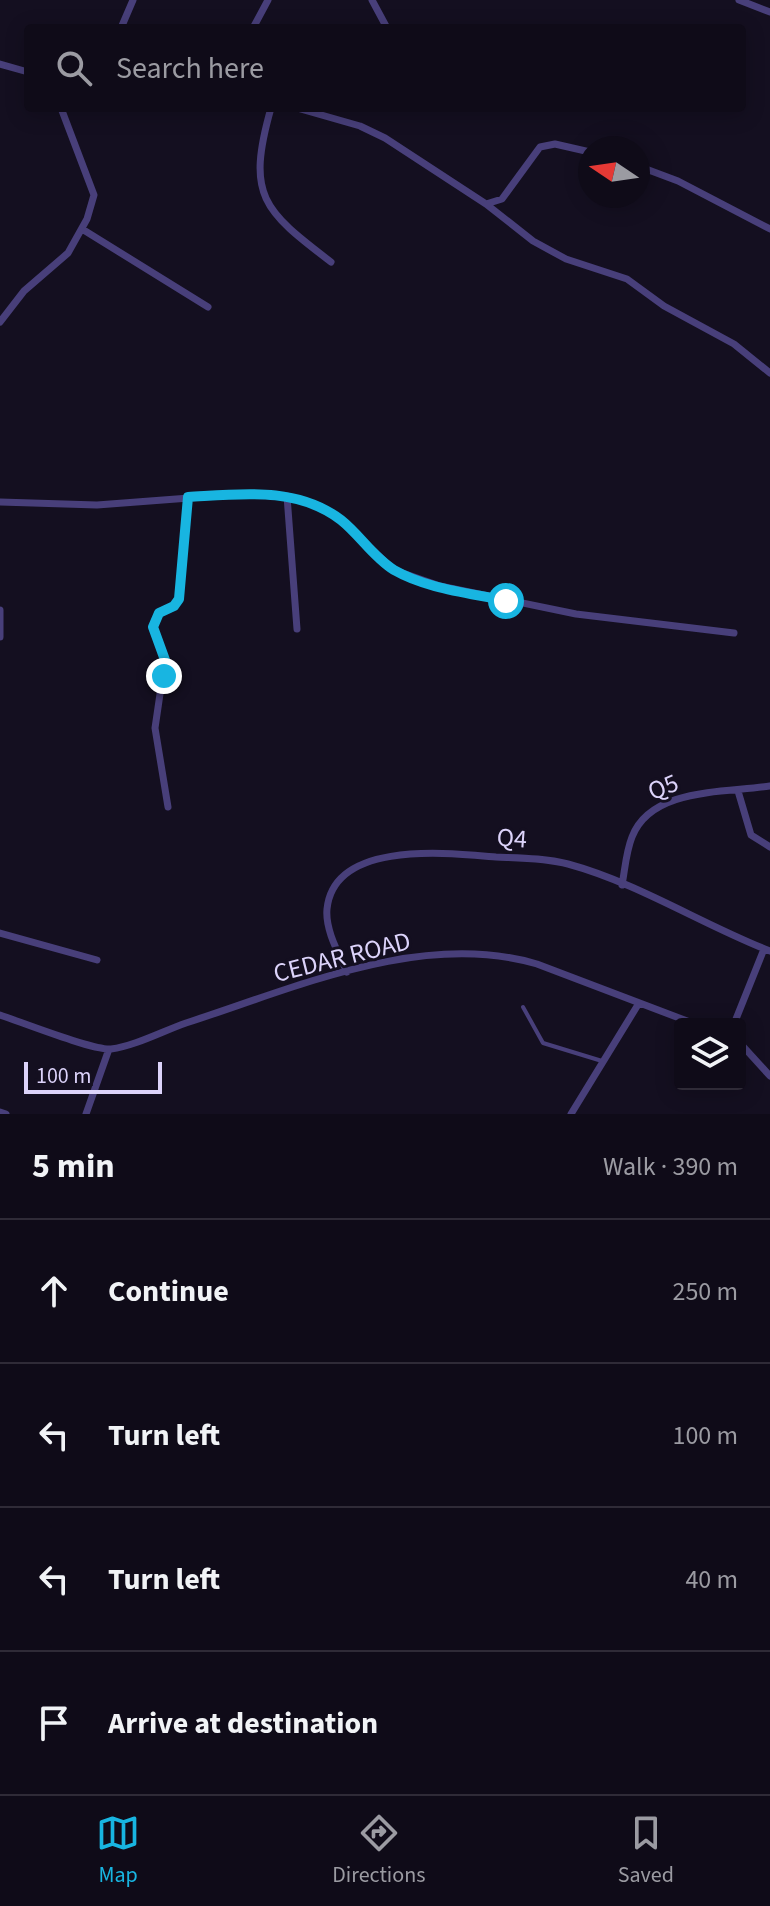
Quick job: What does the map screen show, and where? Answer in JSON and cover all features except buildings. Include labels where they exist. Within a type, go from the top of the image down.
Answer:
[{"type":"street","points":[[123,24],[133,0]]},
{"type":"street","points":[[255,24],[268,0]]},
{"type":"street","points":[[372,0],[385,24]]},
{"type":"street","points":[[739,0],[770,12]]},
{"type":"street","points":[[0,64],[24,71]]},
{"type":"street","points":[[0,322],[24,291],[56,267],[82,229],[94,195],[63,112]]},
{"type":"street","points":[[270,112],[259,162],[262,190],[275,216],[331,262]]},
{"type":"street","points":[[311,112],[360,126],[385,138],[486,204],[533,241],[566,259],[627,279],[664,306],[734,344],[770,373]]},
{"type":"street","points":[[486,204],[502,199],[540,147],[555,144],[578,149]]},
{"type":"street","points":[[650,170],[678,181],[770,229]]},
{"type":"street","points":[[82,229],[208,307]]},
{"type":"street","points":[[287,496],[297,629]]},
{"type":"street","points":[[0,502],[97,505],[188,497],[287,496],[320,506],[341,520],[394,570],[425,582],[576,614],[734,633]]},
{"type":"street","points":[[168,807],[155,728],[165,660],[153,627],[159,613],[174,606],[179,599],[188,497]]},
{"type":"street","points":[[0,610],[0,637]]},
{"type":"street","name":"Q5","points":[[622,885],[633,835],[655,808],[684,798],[770,786]]},
{"type":"street","points":[[738,791],[751,835],[770,847]]},
{"type":"street","name":"Q4","points":[[347,972],[332,936],[327,907],[342,876],[371,861],[404,854],[554,861],[622,885],[767,950]]},
{"type":"street","points":[[0,933],[97,960]]},
{"type":"street","points":[[737,1018],[767,950]]},
{"type":"street","name":"CEDAR ROAD","points":[[109,1049],[347,972],[436,955],[492,954],[537,964],[679,1018]]},
{"type":"street","points":[[571,1114],[639,1003]]},
{"type":"street","points":[[0,1015],[109,1049],[86,1114]]},
{"type":"street","points":[[746,1050],[770,1076]]},
{"type":"street","points":[[0,1112],[6,1114]]},
{"type":"lane","points":[[523,1007],[543,1043],[604,1061]]},
{"type":"route","points":[[164,676],[165,660],[153,627],[159,613],[174,606],[179,599],[188,497],[269,495],[305,500],[341,520],[394,570],[440,586],[506,601]]}]
